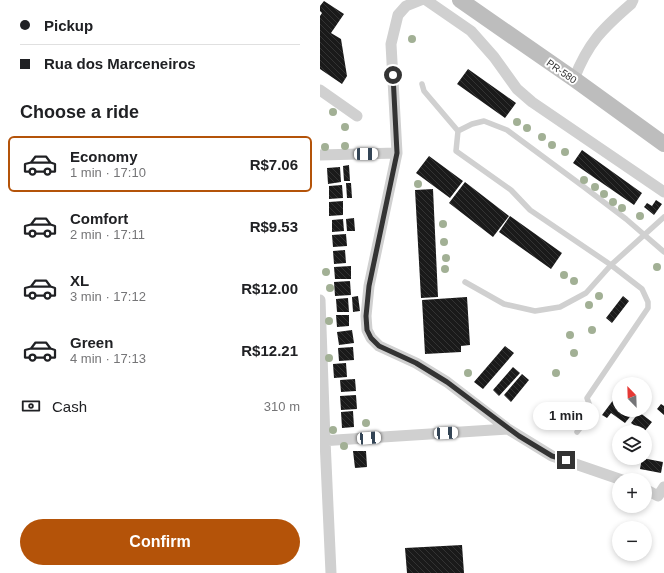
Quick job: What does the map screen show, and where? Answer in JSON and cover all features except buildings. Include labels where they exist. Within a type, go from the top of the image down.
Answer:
[{"type":"main road","name":"PR-580","points":[[460,0],[574,79],[664,144]]},
{"type":"street","points":[[421,0],[406,6],[398,15],[391,44],[397,153],[369,286],[366,316],[367,330],[371,338],[379,346],[416,363],[447,382],[508,429],[552,456],[612,477]]},
{"type":"street","points":[[426,0],[471,31],[494,57],[517,89],[532,102],[664,192]]},
{"type":"street","points":[[574,79],[590,45],[602,30],[631,4],[633,0]]},
{"type":"street","points":[[471,31],[482,15]]},
{"type":"street","points":[[320,90],[357,116]]},
{"type":"street","points":[[320,155],[397,153]]},
{"type":"street","points":[[320,300],[322,441],[332,573]]},
{"type":"street","points":[[322,441],[508,429]]},
{"type":"street","points":[[652,493],[658,496],[664,487]]},
{"type":"lane","points":[[422,84],[424,91],[458,131],[456,150],[511,190],[530,210],[611,265],[642,289],[648,302],[648,308],[587,398],[591,409],[591,414],[577,432]]},
{"type":"lane","points":[[458,131],[472,124],[484,121],[507,130],[584,186],[626,219],[664,252]]},
{"type":"lane","points":[[465,282],[504,304],[535,311],[560,307],[586,293],[611,265],[664,217]]},
{"type":"route","points":[[393,75],[397,153],[369,286],[366,316],[367,330],[371,338],[379,346],[416,363],[447,382],[508,429],[552,456],[566,460]]}]
